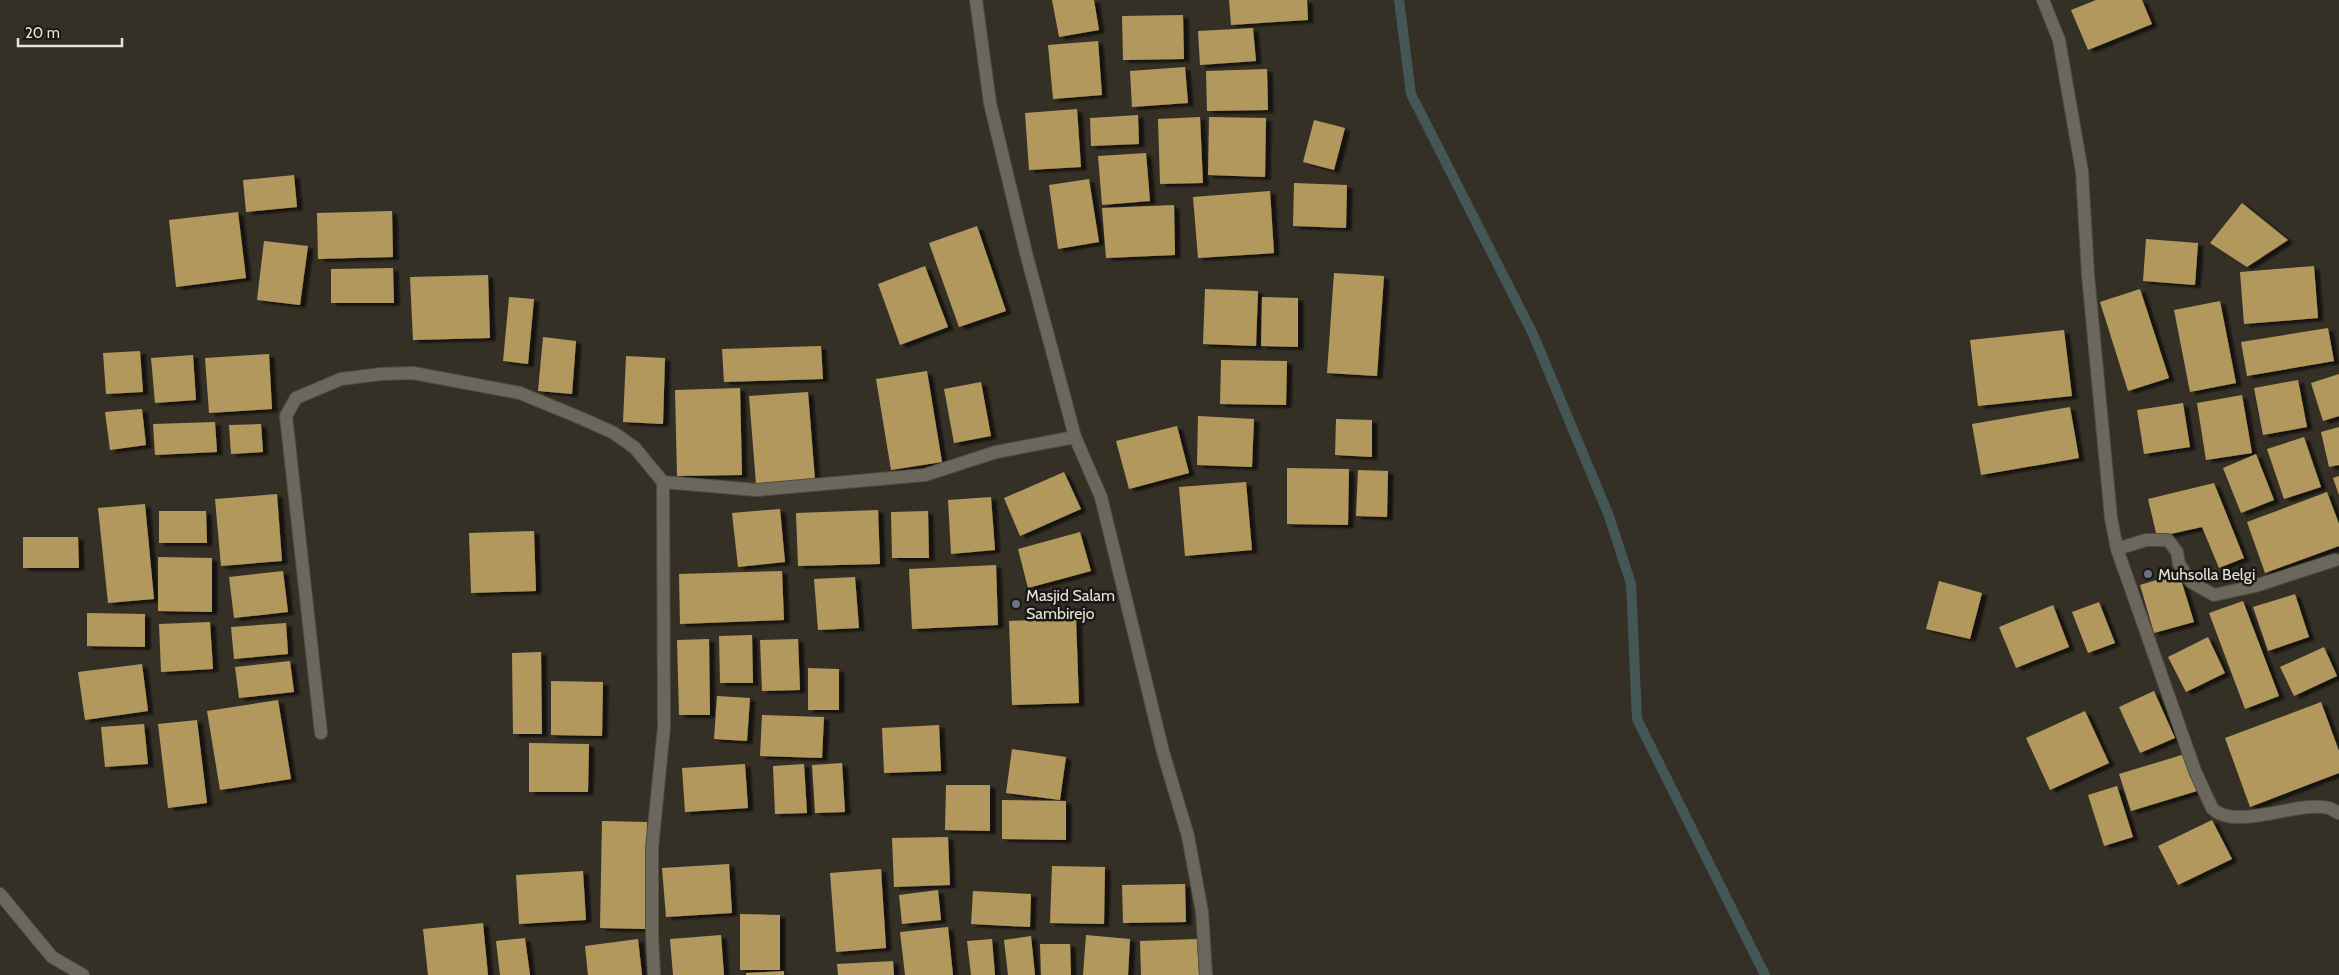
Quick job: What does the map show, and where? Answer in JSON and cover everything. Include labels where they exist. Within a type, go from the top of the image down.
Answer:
[{"type":"street","points":[[976,0],[990,103],[1026,253],[1075,437],[1101,497],[1163,752],[1188,836],[1202,912],[1206,975]]},
{"type":"street","points":[[2043,0],[2059,40],[2082,172],[2088,275],[2112,518],[2117,549],[2195,771],[2212,808],[2216,813],[2231,818],[2311,808],[2329,808],[2339,813]]},
{"type":"street","points":[[321,733],[286,416],[296,398],[341,379],[381,374],[413,373],[520,393],[614,434],[635,448],[663,482],[664,727],[652,848],[654,975]]},
{"type":"street","points":[[663,482],[757,490],[925,475],[996,452],[1075,437]]},
{"type":"street","points":[[2117,549],[2146,540],[2168,540],[2177,552],[2179,564],[2191,582],[2214,594],[2255,586],[2338,564]]},
{"type":"street","points":[[0,894],[52,957],[83,975]]},
{"type":"building","points":[[1052,0],[1094,0],[1099,30],[1059,37]]},
{"type":"building","points":[[1229,0],[1307,0],[1308,20],[1231,25]]},
{"type":"building","points":[[2096,0],[2142,0],[2152,24],[2088,50],[2071,10]]},
{"type":"building","points":[[1183,15],[1184,59],[1123,60],[1122,16]]},
{"type":"building","points":[[1253,28],[1256,61],[1200,65],[1198,31]]},
{"type":"building","points":[[1098,41],[1102,95],[1053,99],[1048,45]]},
{"type":"building","points":[[1185,67],[1188,103],[1132,107],[1130,71]]},
{"type":"building","points":[[1267,69],[1268,110],[1207,111],[1206,71]]},
{"type":"building","points":[[1077,109],[1081,167],[1029,170],[1025,113]]},
{"type":"building","points":[[1138,115],[1139,144],[1091,146],[1090,118]]},
{"type":"building","points":[[1200,117],[1203,183],[1160,184],[1158,119]]},
{"type":"building","points":[[1209,117],[1266,118],[1265,177],[1208,175]]},
{"type":"building","points":[[1314,120],[1345,128],[1334,170],[1303,162]]},
{"type":"building","points":[[1146,153],[1150,201],[1102,205],[1098,156]]},
{"type":"building","points":[[294,175],[297,207],[246,212],[243,180]]},
{"type":"building","points":[[1089,179],[1099,242],[1058,249],[1049,185]]},
{"type":"building","points":[[1294,183],[1347,185],[1346,228],[1293,226]]},
{"type":"building","points":[[1270,191],[1274,253],[1198,258],[1193,197]]},
{"type":"building","points":[[2242,203],[2288,240],[2247,267],[2210,243]]},
{"type":"building","points":[[1174,205],[1175,255],[1106,258],[1102,208]]},
{"type":"building","points":[[392,211],[393,257],[318,259],[317,213]]},
{"type":"building","points":[[238,212],[246,278],[176,287],[169,220]]},
{"type":"building","points":[[977,226],[1006,311],[959,327],[929,243]]},
{"type":"building","points":[[2146,239],[2198,243],[2195,285],[2143,281]]},
{"type":"building","points":[[264,241],[308,246],[300,305],[257,300]]},
{"type":"building","points":[[925,266],[948,327],[900,345],[878,284]]},
{"type":"building","points":[[2314,266],[2318,318],[2244,324],[2240,272]]},
{"type":"building","points":[[393,268],[394,303],[331,303],[331,269]]},
{"type":"building","points":[[1334,273],[1384,276],[1377,376],[1327,373]]},
{"type":"building","points":[[488,275],[490,338],[413,340],[410,277]]},
{"type":"building","points":[[1205,289],[1258,291],[1256,346],[1203,344]]},
{"type":"building","points":[[2140,289],[2169,378],[2128,391],[2100,302]]},
{"type":"building","points":[[509,297],[534,299],[528,364],[503,361]]},
{"type":"building","points":[[1262,297],[1298,298],[1298,347],[1261,346]]},
{"type":"building","points":[[2220,301],[2236,383],[2190,392],[2174,310]]},
{"type":"building","points":[[2328,328],[2334,361],[2247,376],[2241,342]]},
{"type":"building","points":[[2064,330],[2072,396],[1978,406],[1970,340]]},
{"type":"building","points":[[543,337],[576,341],[572,394],[538,391]]},
{"type":"building","points":[[821,346],[823,379],[724,382],[722,349]]},
{"type":"building","points":[[140,351],[143,392],[106,394],[103,353]]},
{"type":"building","points":[[269,354],[272,409],[209,413],[205,358]]},
{"type":"building","points":[[193,355],[196,400],[155,403],[151,358]]},
{"type":"building","points":[[626,356],[665,358],[663,424],[623,422]]},
{"type":"building","points":[[1221,360],[1287,361],[1286,405],[1220,404]]},
{"type":"building","points":[[927,371],[942,462],[891,470],[876,379]]},
{"type":"building","points":[[2339,374],[2339,416],[2323,421],[2311,383]]},
{"type":"building","points":[[2298,380],[2307,427],[2263,435],[2254,388]]},
{"type":"building","points":[[981,382],[991,436],[954,443],[944,389]]},
{"type":"building","points":[[740,388],[742,475],[677,476],[675,390]]},
{"type":"building","points":[[808,392],[815,480],[756,484],[749,396]]},
{"type":"building","points":[[2242,395],[2252,453],[2206,460],[2197,403]]},
{"type":"building","points":[[2183,403],[2190,447],[2144,454],[2137,410]]},
{"type":"building","points":[[2070,407],[2079,458],[1981,475],[1972,424]]},
{"type":"building","points":[[142,409],[146,445],[110,450],[105,412]]},
{"type":"building","points":[[1198,416],[1254,419],[1252,467],[1197,465]]},
{"type":"building","points":[[1336,419],[1372,420],[1372,457],[1335,455]]},
{"type":"building","points":[[215,422],[217,452],[155,455],[153,424]]},
{"type":"building","points":[[261,424],[263,452],[231,454],[229,425]]},
{"type":"building","points":[[1177,426],[1189,473],[1129,489],[1116,441]]},
{"type":"building","points":[[2339,427],[2339,465],[2329,467],[2321,432]]},
{"type":"building","points":[[2304,437],[2321,487],[2284,499],[2267,449]]},
{"type":"building","points":[[2256,454],[2274,500],[2241,513],[2223,468]]},
{"type":"building","points":[[1287,468],[1349,469],[1348,525],[1287,524]]},
{"type":"building","points":[[1358,470],[1388,471],[1387,517],[1356,516]]},
{"type":"building","points":[[1064,472],[1081,509],[1020,536],[1004,498]]},
{"type":"building","points":[[2339,476],[2339,495],[2333,478]]},
{"type":"building","points":[[1246,482],[1252,550],[1185,556],[1179,487]]},
{"type":"building","points":[[2214,483],[2244,558],[2219,568],[2202,527],[2157,537],[2148,499]]},
{"type":"building","points":[[2327,492],[2339,524],[2339,546],[2265,573],[2247,522]]},
{"type":"building","points":[[277,494],[282,561],[221,566],[215,499]]},
{"type":"building","points":[[991,497],[995,550],[951,554],[948,500]]},
{"type":"building","points":[[145,504],[154,599],[108,603],[98,508]]},
{"type":"building","points":[[780,509],[785,562],[738,567],[732,513]]},
{"type":"building","points":[[878,510],[880,564],[798,566],[796,513]]},
{"type":"building","points":[[159,511],[206,511],[207,543],[159,543]]},
{"type":"building","points":[[928,511],[929,558],[892,558],[891,512]]},
{"type":"building","points":[[534,531],[536,591],[471,593],[469,533]]},
{"type":"building","points":[[1080,532],[1091,571],[1028,588],[1018,549]]},
{"type":"building","points":[[23,537],[78,537],[79,568],[23,568]]},
{"type":"building","points":[[158,557],[212,558],[212,612],[158,611]]},
{"type":"building","points":[[996,565],[998,625],[912,629],[909,569]]},
{"type":"building","points":[[283,571],[288,612],[234,618],[229,577]]},
{"type":"building","points":[[782,571],[784,620],[680,624],[679,574]]},
{"type":"building","points":[[2179,573],[2194,622],[2154,633],[2140,585]]},
{"type":"building","points":[[855,577],[859,628],[818,630],[814,579]]},
{"type":"building","points":[[1939,581],[1982,593],[1970,639],[1926,629]]},
{"type":"building","points":[[2295,594],[2309,637],[2268,651],[2253,607]]},
{"type":"building","points":[[2243,601],[2279,696],[2245,709],[2209,613]]},
{"type":"building","points":[[2099,602],[2115,643],[2088,653],[2072,612]]},
{"type":"building","points":[[2053,605],[2069,647],[2016,668],[1999,627]]},
{"type":"building","points":[[87,613],[145,614],[145,647],[87,646]]},
{"type":"building","points":[[1076,618],[1079,703],[1012,705],[1009,621]]},
{"type":"building","points":[[210,622],[213,669],[161,672],[159,624]]},
{"type":"building","points":[[286,623],[288,654],[234,659],[231,627]]},
{"type":"building","points":[[752,635],[753,683],[720,683],[719,636]]},
{"type":"building","points":[[2208,637],[2225,673],[2186,692],[2168,657]]},
{"type":"building","points":[[709,639],[710,715],[679,715],[677,640]]},
{"type":"building","points":[[798,639],[800,690],[762,691],[760,640]]},
{"type":"building","points":[[2324,647],[2337,676],[2294,696],[2280,667]]},
{"type":"building","points":[[541,652],[542,734],[513,734],[512,653]]},
{"type":"building","points":[[290,661],[294,692],[239,698],[235,667]]},
{"type":"building","points":[[142,664],[148,711],[85,720],[78,672]]},
{"type":"building","points":[[808,668],[839,669],[839,710],[808,710]]},
{"type":"building","points":[[551,681],[603,682],[602,736],[551,735]]},
{"type":"building","points":[[2154,691],[2175,738],[2140,753],[2119,707]]},
{"type":"building","points":[[717,696],[750,698],[747,741],[714,739]]},
{"type":"building","points":[[278,700],[291,779],[220,790],[207,711]]},
{"type":"building","points":[[2321,702],[2339,751],[2339,773],[2250,807],[2225,738]]},
{"type":"building","points":[[2085,711],[2109,763],[2050,790],[2026,738]]},
{"type":"building","points":[[762,715],[824,717],[822,758],[760,756]]},
{"type":"building","points":[[197,720],[207,803],[168,808],[158,724]]},
{"type":"building","points":[[144,724],[148,764],[105,767],[101,727]]},
{"type":"building","points":[[939,725],[941,771],[884,773],[882,728]]},
{"type":"building","points":[[529,743],[589,744],[588,792],[529,792]]},
{"type":"building","points":[[1012,749],[1066,757],[1060,800],[1006,793]]},
{"type":"building","points":[[2185,754],[2197,791],[2131,811],[2119,774]]},
{"type":"building","points":[[842,763],[845,812],[815,813],[812,765]]},
{"type":"building","points":[[745,764],[748,808],[685,812],[682,768]]},
{"type":"building","points":[[804,764],[807,813],[775,814],[773,766]]},
{"type":"building","points":[[946,785],[990,785],[990,831],[945,830]]},
{"type":"building","points":[[2117,786],[2133,837],[2104,846],[2088,795]]},
{"type":"building","points":[[1002,800],[1066,801],[1066,840],[1002,839]]},
{"type":"building","points":[[2212,820],[2232,859],[2178,885],[2158,846]]},
{"type":"building","points":[[602,821],[647,822],[645,929],[600,928]]},
{"type":"building","points":[[948,837],[950,885],[894,887],[892,838]]},
{"type":"building","points":[[729,864],[732,913],[666,917],[662,868]]},
{"type":"building","points":[[1052,866],[1105,867],[1104,924],[1050,923]]},
{"type":"building","points":[[881,869],[886,948],[836,952],[830,873]]},
{"type":"building","points":[[583,871],[586,920],[519,924],[516,875]]},
{"type":"building","points":[[1185,884],[1186,922],[1123,923],[1122,885]]},
{"type":"building","points":[[938,890],[941,920],[902,924],[899,895]]},
{"type":"building","points":[[973,891],[1031,894],[1030,927],[971,924]]},
{"type":"building","points":[[740,914],[780,915],[780,970],[740,970]]},
{"type":"building","points":[[483,923],[488,975],[428,975],[423,929]]},
{"type":"building","points":[[948,927],[953,975],[905,975],[900,932]]},
{"type":"building","points":[[721,935],[724,975],[673,975],[670,939]]},
{"type":"building","points":[[1086,935],[1130,939],[1128,975],[1083,975]]},
{"type":"building","points":[[1031,936],[1035,975],[1008,975],[1004,940]]},
{"type":"building","points":[[525,938],[530,975],[500,975],[496,941]]},
{"type":"building","points":[[638,939],[642,975],[588,975],[585,946]]},
{"type":"building","points":[[992,939],[995,975],[971,975],[967,941]]},
{"type":"building","points":[[1197,939],[1199,975],[1141,975],[1140,941]]},
{"type":"building","points":[[1040,944],[1070,944],[1071,975],[1041,975]]},
{"type":"building","points":[[893,961],[894,975],[838,975],[837,964]]},
{"type":"building","points":[[784,971],[784,975],[746,975],[746,973]]},
{"type":"waterway","points":[[1399,0],[1411,94],[1533,334],[1609,516],[1631,584],[1637,719],[1765,975]]},
{"type":"place","name":"Muhsolla Belgi","points":[[2148,574]]},
{"type":"place","name":"Masjid Salam Sambirejo","points":[[1016,604]]}]
